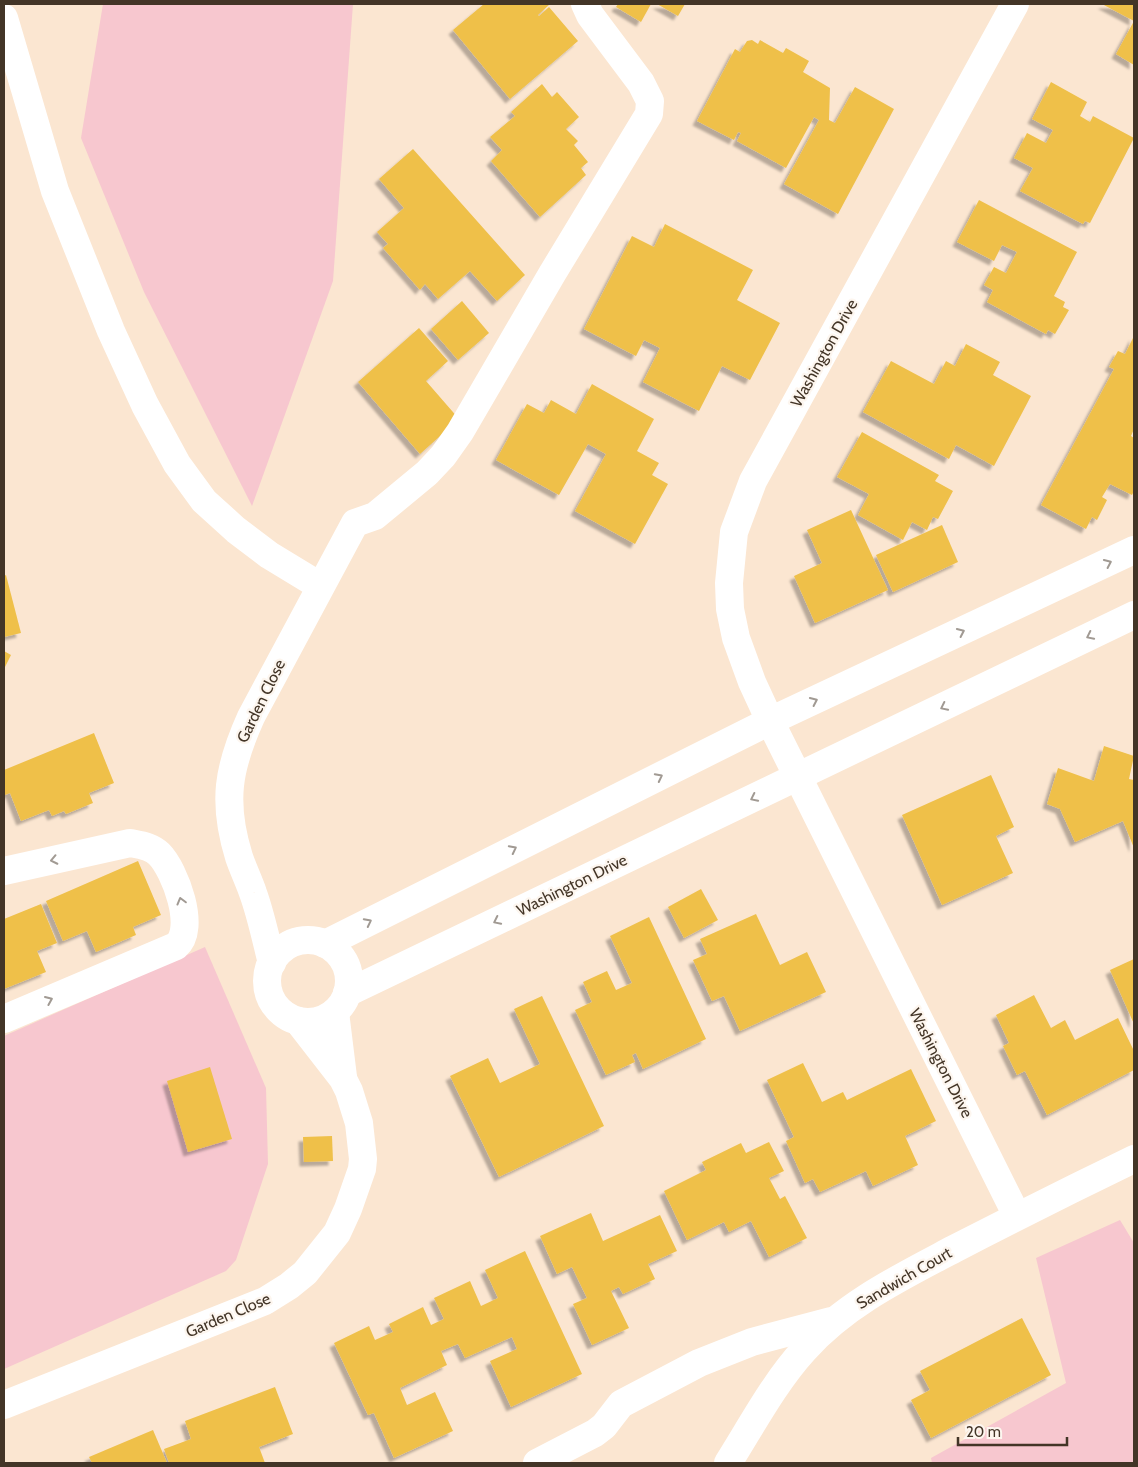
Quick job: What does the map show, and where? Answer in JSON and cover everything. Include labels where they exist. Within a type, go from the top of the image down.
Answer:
[{"type":"street","name":"Garden Close","points":[[272,963],[253,893],[239,856],[231,822],[229,808],[232,768],[239,743],[320,586],[355,523],[375,516],[427,473],[443,456],[460,432],[557,265],[649,114],[650,101],[642,83],[590,16],[585,4]]},
{"type":"street","name":"Washington Drive","points":[[1015,4],[753,481],[734,532],[729,583],[730,609],[736,638],[752,682],[1017,1216]]},
{"type":"street","points":[[4,18],[55,191],[111,331],[146,405],[177,464],[204,501],[236,530],[270,555],[320,586]]},
{"type":"street","points":[[312,942],[333,949],[345,964],[348,974],[341,1003],[324,1019],[310,1022],[298,1021],[287,1016],[277,1008],[267,986],[268,974],[272,963],[283,949],[312,942],[770,721],[1134,550]]},
{"type":"street","name":"Washington Drive","points":[[341,1003],[798,776],[1134,615]]},
{"type":"street","points":[[4,871],[130,844],[145,846],[158,852],[168,864],[175,880],[185,917],[184,937],[176,946],[4,1019]]},
{"type":"street","name":"Garden Close","points":[[253,893],[312,942]]},
{"type":"street","name":"Garden Close","points":[[341,1003],[343,1079]]},
{"type":"street","name":"Garden Close","points":[[4,1405],[266,1301],[305,1273],[337,1233],[348,1209],[362,1169],[363,1159],[359,1123],[343,1079],[298,1021]]},
{"type":"street","name":"Sandwich Court","points":[[728,1463],[786,1372],[804,1350],[835,1320],[871,1295],[909,1273],[1017,1216],[1134,1159]]},
{"type":"street","points":[[536,1463],[595,1433],[604,1426],[621,1404],[699,1362],[752,1342],[835,1320]]},
{"type":"shaded area","points":[[103,4],[353,4],[333,281],[252,506],[144,292],[81,138]]},
{"type":"shaded area","points":[[205,947],[266,1088],[268,1164],[236,1260],[226,1271],[4,1369],[4,1036]]},
{"type":"shaded area","points":[[1120,1220],[1134,1243],[1134,1463],[932,1463],[931,1458],[1066,1383],[1036,1258]]},
{"type":"building","points":[[484,4],[550,4],[538,15],[549,7],[578,41],[510,99],[453,30]]},
{"type":"building","points":[[618,4],[651,4],[641,22],[616,7]]},
{"type":"building","points":[[657,4],[685,4],[678,16]]},
{"type":"building","points":[[1102,4],[1134,4],[1134,21]]},
{"type":"building","points":[[1134,21],[1134,65],[1116,54]]},
{"type":"building","points":[[752,40],[758,44],[760,40],[783,53],[786,48],[809,61],[803,72],[830,88],[829,120],[835,123],[855,87],[894,109],[838,214],[784,184],[819,120],[814,117],[786,168],[737,141],[741,133],[738,132],[734,140],[697,121],[735,49],[740,52],[747,41]]},
{"type":"building","points":[[1051,82],[1087,102],[1080,116],[1090,122],[1093,116],[1134,138],[1090,223],[1085,221],[1083,224],[1020,191],[1033,168],[1014,158],[1027,133],[1046,143],[1053,130],[1032,119]]},
{"type":"building","points":[[542,84],[552,97],[557,92],[579,117],[566,129],[578,141],[574,145],[588,162],[581,168],[586,175],[540,217],[491,161],[502,150],[490,137],[515,116],[511,112]]},
{"type":"building","points":[[413,149],[525,275],[497,301],[470,271],[438,299],[425,284],[420,290],[383,248],[388,244],[377,232],[404,208],[379,179]]},
{"type":"building","points":[[979,200],[1077,252],[1054,296],[1065,302],[1063,307],[1069,310],[1055,334],[1048,330],[1046,334],[987,302],[993,290],[984,285],[994,267],[1006,273],[1017,252],[1002,245],[994,261],[957,242]]},
{"type":"building","points":[[665,224],[753,270],[737,300],[780,323],[750,380],[722,366],[699,411],[643,382],[660,348],[644,340],[636,356],[584,329],[632,236],[654,247]]},
{"type":"building","points":[[462,301],[489,333],[458,360],[431,329]]},
{"type":"building","points":[[419,328],[448,361],[426,381],[459,419],[420,454],[358,382]]},
{"type":"building","points":[[1134,336],[1134,429],[1131,436],[1134,438],[1134,491],[1132,495],[1110,484],[1102,497],[1107,500],[1097,520],[1092,517],[1086,529],[1041,505],[1114,369],[1109,367],[1118,351],[1125,354]]},
{"type":"building","points":[[966,344],[1000,362],[993,375],[1031,396],[994,466],[956,445],[949,459],[863,412],[891,361],[934,384],[946,361],[955,366]]},
{"type":"building","points":[[592,384],[654,419],[637,451],[659,463],[652,475],[668,484],[635,544],[575,511],[606,454],[588,444],[559,495],[496,460],[527,404],[544,413],[551,400],[576,414]]},
{"type":"building","points":[[862,432],[939,475],[935,481],[953,491],[938,519],[933,517],[927,530],[912,522],[903,540],[858,515],[869,494],[837,477]]},
{"type":"building","points":[[851,510],[888,590],[815,623],[794,576],[822,563],[807,530]]},
{"type":"building","points":[[942,525],[958,562],[893,592],[876,555]]},
{"type":"building","points":[[6,575],[21,633],[4,637],[4,576]]},
{"type":"building","points":[[4,651],[11,655],[4,669]]},
{"type":"building","points":[[94,733],[114,783],[89,793],[93,803],[66,814],[64,811],[52,816],[49,810],[21,821],[10,793],[5,795],[4,793],[4,770]]},
{"type":"building","points":[[1104,746],[1134,756],[1129,779],[1134,780],[1134,848],[1123,821],[1075,842],[1060,809],[1047,804],[1058,768],[1094,781]]},
{"type":"building","points":[[991,775],[1014,827],[996,836],[1013,873],[942,905],[902,815]]},
{"type":"building","points":[[138,861],[161,915],[133,927],[136,935],[96,952],[87,931],[63,941],[46,901]]},
{"type":"building","points":[[701,889],[718,920],[684,938],[668,907]]},
{"type":"building","points":[[41,904],[57,943],[37,951],[46,972],[4,989],[4,919]]},
{"type":"building","points":[[756,914],[780,965],[807,952],[826,992],[740,1031],[724,996],[712,1001],[693,960],[707,954],[700,939]]},
{"type":"building","points":[[649,917],[706,1039],[643,1069],[636,1053],[632,1055],[635,1062],[606,1075],[575,1010],[592,1002],[583,982],[607,971],[616,990],[632,983],[610,936]]},
{"type":"building","points":[[1134,959],[1134,1024],[1110,970]]},
{"type":"building","points":[[1034,995],[1051,1028],[1065,1020],[1075,1040],[1118,1018],[1134,1051],[1134,1070],[1047,1115],[1025,1071],[1017,1075],[1003,1046],[1009,1043],[996,1015]]},
{"type":"building","points":[[542,996],[604,1126],[499,1177],[450,1076],[488,1058],[500,1083],[540,1064],[514,1009]]},
{"type":"building","points":[[803,1063],[822,1102],[843,1092],[847,1100],[911,1069],[936,1121],[905,1136],[918,1165],[873,1186],[866,1171],[820,1192],[813,1179],[805,1183],[786,1141],[794,1137],[767,1080]]},
{"type":"building","points":[[210,1067],[232,1139],[188,1152],[167,1081]]},
{"type":"building","points":[[332,1136],[333,1161],[304,1162],[303,1137]]},
{"type":"building","points":[[769,1142],[784,1171],[769,1178],[780,1199],[785,1196],[807,1238],[769,1257],[751,1221],[729,1232],[724,1222],[687,1240],[664,1191],[706,1170],[702,1162],[741,1143],[746,1153]]},
{"type":"building","points":[[591,1213],[603,1241],[660,1215],[677,1251],[648,1264],[655,1279],[623,1294],[619,1287],[611,1291],[629,1328],[592,1345],[573,1304],[587,1298],[572,1267],[557,1274],[540,1236]]},
{"type":"building","points":[[525,1251],[582,1374],[511,1407],[490,1361],[517,1349],[512,1337],[465,1358],[458,1344],[441,1351],[447,1365],[400,1388],[407,1405],[435,1392],[453,1431],[394,1458],[374,1413],[368,1415],[334,1343],[369,1326],[375,1340],[393,1332],[389,1324],[423,1307],[431,1325],[444,1319],[434,1298],[470,1281],[481,1306],[498,1298],[485,1270]]},
{"type":"building","points":[[1022,1318],[1051,1375],[931,1438],[911,1400],[930,1390],[920,1371]]},
{"type":"building","points":[[275,1387],[293,1434],[259,1447],[265,1463],[169,1463],[164,1449],[191,1439],[185,1421]]},
{"type":"building","points":[[153,1430],[167,1463],[92,1463],[89,1457]]}]
